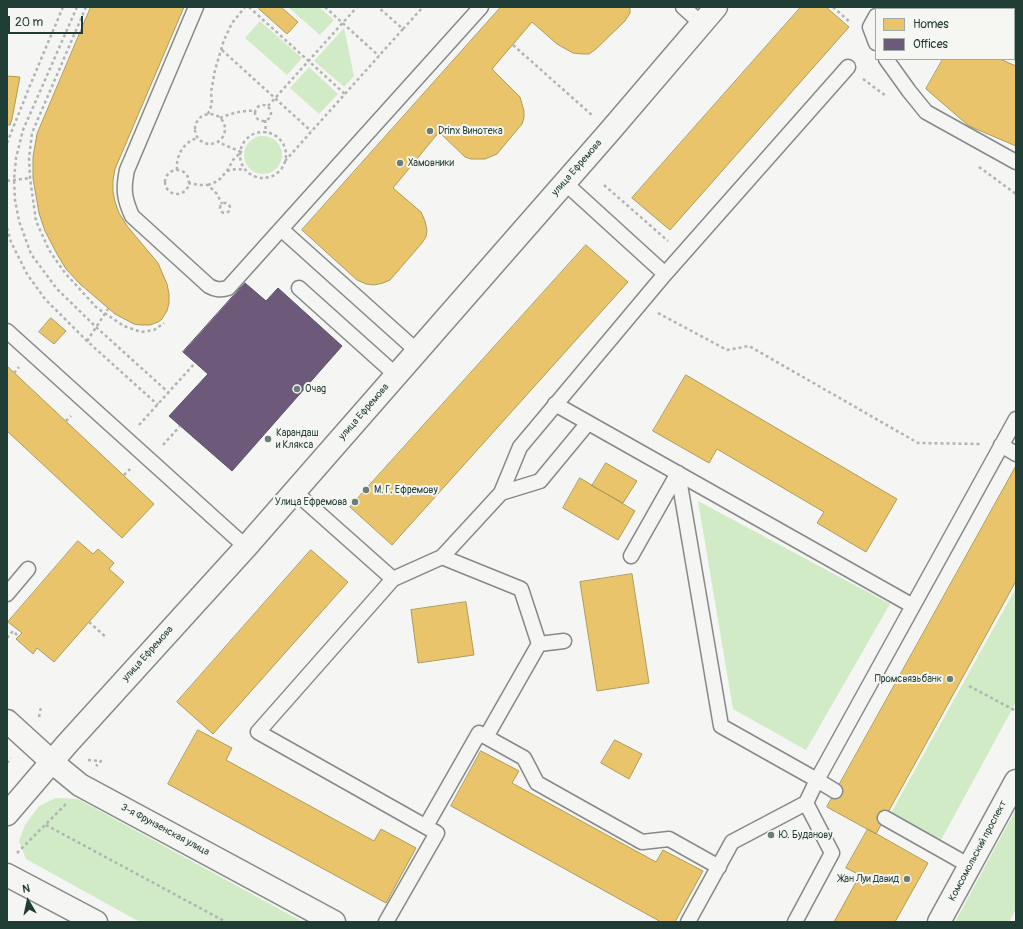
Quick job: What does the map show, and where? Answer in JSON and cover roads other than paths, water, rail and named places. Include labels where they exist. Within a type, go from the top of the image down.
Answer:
[{"type":"street","name":"улица Ефремова","points":[[7,814],[246,546],[610,131],[716,7]]},
{"type":"street","name":"3-я Фрунзенская улица","points":[[7,721],[80,785],[334,922]]},
{"type":"street","name":"Комсомольский проспект","points":[[940,922],[1016,781]]},
{"type":"street","points":[[10,867],[96,922]]},
{"type":"lane","points":[[196,7],[127,170],[124,182],[124,192],[127,205],[132,216],[209,286],[214,289],[221,290],[228,288],[481,7]]},
{"type":"lane","points":[[683,7],[702,24]]},
{"type":"lane","points":[[875,18],[870,27],[875,40]]},
{"type":"lane","points":[[887,60],[926,112],[1016,162]]},
{"type":"lane","points":[[386,922],[437,833],[258,732],[393,579],[442,558],[501,493],[520,447],[555,404],[665,274],[848,67]]},
{"type":"lane","points":[[564,182],[665,274]]},
{"type":"lane","points":[[281,230],[416,351]]},
{"type":"lane","points":[[299,288],[396,375]]},
{"type":"lane","points":[[7,331],[246,546]]},
{"type":"lane","points":[[555,404],[913,606]]},
{"type":"lane","points":[[688,922],[732,842],[806,803],[817,780],[1016,419]]},
{"type":"lane","points":[[501,493],[540,481],[588,423]]},
{"type":"lane","points":[[1002,445],[1016,454]]},
{"type":"lane","points":[[631,556],[678,473]]},
{"type":"lane","points":[[678,473],[721,726],[835,791]]},
{"type":"lane","points":[[294,491],[393,579]]},
{"type":"lane","points":[[442,558],[521,589],[539,644],[486,737]]},
{"type":"lane","points":[[7,594],[28,569]]},
{"type":"lane","points":[[539,644],[564,641]]},
{"type":"lane","points":[[426,826],[479,733],[524,758],[537,783],[609,824],[642,842],[669,839],[719,867]]},
{"type":"lane","points":[[795,922],[832,853],[806,803]]},
{"type":"lane","points":[[885,818],[970,866]]},
{"type":"place","name":"Drinx Винотека","points":[[430,131]]},
{"type":"place","name":"Хамовники","points":[[400,163]]},
{"type":"place","name":"Очаg","points":[[297,389]]},
{"type":"place","name":"Карандаш и Клякса","points":[[268,439]]},
{"type":"place","name":"М. Г. Ефремову","points":[[366,490]]},
{"type":"place","name":"Улица Ефремова","points":[[355,502]]},
{"type":"place","name":"Промсвязьбанк","points":[[950,679]]},
{"type":"place","name":"Ю. Буданову","points":[[771,835]]},
{"type":"place","name":"Жан Луи Давид","points":[[907,879]]}]
